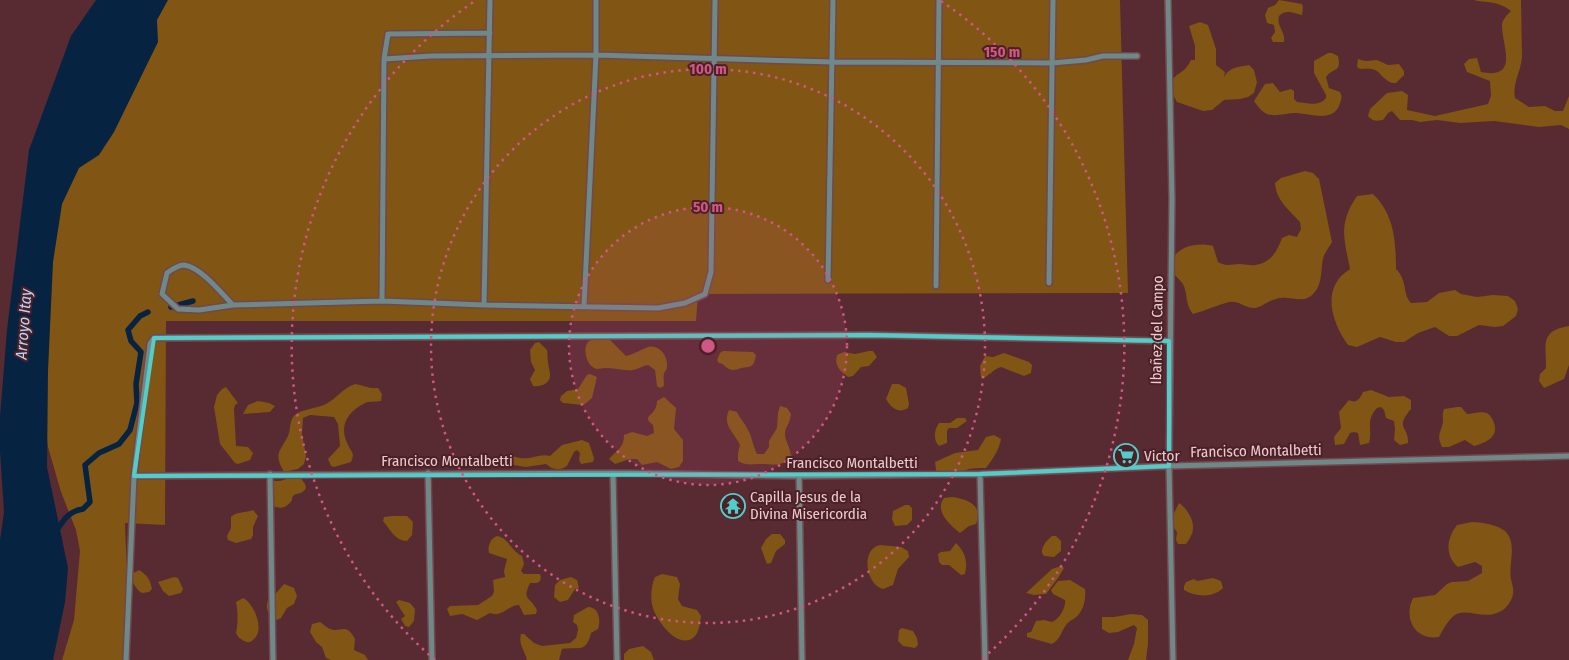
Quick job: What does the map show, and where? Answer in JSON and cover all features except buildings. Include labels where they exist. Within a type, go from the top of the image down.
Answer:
[{"type":"street","points":[[484,305],[490,0]]},
{"type":"street","points":[[584,306],[596,55],[596,0]]},
{"type":"street","points":[[233,305],[205,277],[195,270],[184,265],[174,268],[167,273],[162,294],[178,309],[199,310],[233,305],[382,301],[658,308],[685,303],[705,294],[711,272],[715,0]]},
{"type":"street","points":[[828,280],[833,0]]},
{"type":"street","points":[[936,286],[939,0]]},
{"type":"street","points":[[1049,283],[1053,0]]},
{"type":"street","name":"Ibañez del Campo","points":[[1168,0],[1172,198],[1169,466],[1173,660]]},
{"type":"street","points":[[382,301],[384,59],[388,34],[490,33]]},
{"type":"street","points":[[384,59],[431,56],[596,55],[832,62],[1052,63],[1086,60],[1103,56],[1137,56]]},
{"type":"street","points":[[126,660],[134,476],[150,344],[154,338],[868,335],[1169,341]]},
{"type":"street","name":"Francisco Montalbetti","points":[[134,476],[428,473],[799,476],[980,474],[1169,466],[1569,456]]},
{"type":"street","points":[[428,473],[432,660]]},
{"type":"street","points":[[613,473],[617,660]]},
{"type":"street","points":[[270,474],[273,660]]},
{"type":"street","points":[[980,474],[984,660]]},
{"type":"street","points":[[799,476],[802,660]]},
{"type":"highlighted area","points":[[869,335],[1169,341],[1169,466],[980,474],[134,476],[154,338]]},
{"type":"shaded area","points":[[130,0],[1120,0],[1128,293],[698,294],[696,321],[166,321],[165,525],[125,523],[130,660],[62,660],[74,620],[80,551],[76,530],[61,492],[48,447],[42,403],[50,190]]},
{"type":"shaded area","points":[[1279,0],[1302,4],[1302,15],[1287,12],[1279,16],[1278,20],[1284,35],[1284,42],[1273,42],[1271,38],[1275,32],[1274,25],[1267,23],[1265,15],[1268,8],[1275,5]]},
{"type":"shaded area","points":[[1474,0],[1521,0],[1522,57],[1515,87],[1515,98],[1529,107],[1545,106],[1555,111],[1563,111],[1569,96],[1569,129],[1561,125],[1539,127],[1494,121],[1460,123],[1437,120],[1420,122],[1400,120],[1392,111],[1383,120],[1373,120],[1368,116],[1370,109],[1387,93],[1402,91],[1408,95],[1407,110],[1435,116],[1488,104],[1491,96],[1490,81],[1467,72],[1464,64],[1469,59],[1477,58],[1481,72],[1493,73],[1501,71],[1505,66],[1506,58],[1502,24],[1511,11],[1497,4]]},
{"type":"shaded area","points":[[1200,22],[1208,25],[1216,49],[1216,65],[1225,72],[1224,77],[1231,69],[1249,65],[1254,70],[1257,82],[1254,93],[1240,99],[1224,100],[1212,110],[1203,111],[1177,102],[1170,84],[1174,77],[1191,60],[1195,60],[1195,46],[1189,26]]},
{"type":"shaded area","points":[[1328,53],[1338,56],[1339,61],[1338,67],[1326,77],[1329,88],[1340,92],[1341,96],[1341,101],[1333,113],[1322,116],[1296,113],[1272,115],[1263,112],[1254,101],[1265,84],[1273,83],[1280,92],[1291,89],[1294,91],[1294,99],[1297,102],[1320,103],[1326,98],[1326,95],[1314,73],[1314,61]]},
{"type":"shaded area","points":[[1358,59],[1365,61],[1377,60],[1388,65],[1399,64],[1404,71],[1404,75],[1396,83],[1392,83],[1376,70],[1360,69],[1357,67]]},
{"type":"shaded area","points":[[1305,171],[1313,173],[1319,179],[1332,242],[1325,253],[1321,278],[1317,289],[1308,298],[1282,298],[1255,308],[1236,302],[1229,302],[1193,314],[1190,311],[1183,284],[1173,272],[1172,264],[1174,257],[1184,248],[1206,245],[1213,246],[1218,262],[1224,264],[1254,265],[1262,264],[1270,259],[1282,238],[1289,235],[1297,237],[1301,229],[1300,222],[1280,200],[1275,183],[1281,178]]},
{"type":"shaded area","points":[[1373,194],[1390,219],[1394,238],[1396,269],[1400,273],[1411,303],[1427,302],[1439,293],[1455,290],[1461,294],[1477,297],[1508,296],[1515,301],[1518,309],[1516,316],[1503,326],[1479,325],[1457,336],[1449,336],[1435,327],[1418,333],[1404,342],[1396,342],[1380,337],[1357,347],[1348,345],[1335,322],[1332,296],[1339,279],[1350,269],[1344,231],[1347,215],[1357,196]]},
{"type":"shaded area","points":[[1569,326],[1569,365],[1564,379],[1544,388],[1539,381],[1540,374],[1546,368],[1546,345],[1549,335],[1553,331]]},
{"type":"shaded area","points":[[599,338],[610,340],[626,356],[648,347],[659,349],[667,362],[667,369],[664,373],[664,386],[660,388],[657,386],[655,370],[648,365],[635,370],[593,368],[586,358],[585,349],[589,341]]},
{"type":"shaded area","points":[[539,342],[547,350],[550,377],[545,384],[533,386],[530,379],[535,370],[531,362],[530,350],[535,343]]},
{"type":"shaded area","points":[[723,351],[753,352],[756,355],[752,366],[733,370],[717,360]]},
{"type":"shaded area","points":[[873,351],[877,357],[869,366],[861,367],[853,376],[848,377],[838,368],[836,362],[837,355],[844,352],[855,354]]},
{"type":"shaded area","points":[[1004,353],[1029,362],[1032,365],[1031,373],[1024,376],[1001,367],[981,378],[980,366],[985,356],[993,357]]},
{"type":"shaded area","points":[[590,374],[597,377],[592,398],[583,405],[563,403],[560,400],[561,396],[567,391],[578,389],[587,375]]},
{"type":"shaded area","points":[[355,384],[378,388],[382,394],[381,401],[365,403],[346,420],[344,431],[353,457],[351,462],[334,467],[331,466],[328,459],[340,446],[338,424],[334,417],[310,415],[303,418],[302,434],[306,456],[304,464],[298,469],[284,472],[278,456],[288,436],[294,416],[302,411],[326,404]]},
{"type":"shaded area","points":[[892,384],[899,384],[906,388],[909,404],[905,410],[898,410],[886,399]]},
{"type":"shaded area","points":[[226,387],[238,403],[234,409],[236,446],[248,447],[253,453],[250,460],[238,464],[235,463],[220,444],[214,407],[217,395]]},
{"type":"shaded area","points":[[1371,390],[1389,397],[1404,396],[1411,400],[1411,409],[1403,424],[1408,437],[1408,443],[1400,445],[1394,440],[1394,421],[1386,418],[1381,407],[1377,408],[1371,417],[1369,443],[1360,445],[1358,433],[1354,432],[1350,433],[1344,444],[1335,445],[1334,437],[1341,428],[1339,412],[1349,400],[1356,401],[1363,392]]},
{"type":"shaded area","points":[[664,397],[676,408],[674,429],[683,440],[683,461],[679,467],[671,469],[657,462],[642,465],[637,459],[630,459],[615,464],[609,459],[621,446],[624,435],[632,432],[647,436],[654,433],[653,425],[648,418],[654,411],[657,401]]},
{"type":"shaded area","points":[[258,401],[275,406],[270,412],[243,414],[248,405]]},
{"type":"shaded area","points":[[780,406],[787,408],[791,414],[785,434],[791,458],[784,463],[777,464],[744,464],[738,461],[740,445],[728,425],[727,416],[729,410],[737,412],[751,436],[757,454],[764,454],[777,428]]},
{"type":"shaded area","points":[[1461,407],[1467,414],[1487,413],[1494,423],[1495,432],[1493,436],[1487,441],[1474,446],[1465,440],[1449,447],[1442,447],[1439,437],[1444,409]]},
{"type":"shaded area","points":[[957,418],[965,418],[967,421],[957,428],[949,428],[947,431],[947,443],[939,446],[935,435],[939,423],[950,423]]},
{"type":"shaded area","points":[[994,435],[1001,439],[995,454],[986,468],[969,469],[949,476],[941,476],[936,470],[935,462],[955,453],[978,450],[986,437]]},
{"type":"shaded area","points":[[582,440],[589,443],[594,458],[593,462],[581,464],[579,460],[580,453],[577,450],[567,466],[561,469],[551,468],[546,464],[526,467],[507,464],[502,457],[504,454],[519,458],[550,456],[562,445]]},
{"type":"shaded area","points":[[292,477],[300,477],[306,488],[301,493],[293,496],[286,506],[280,508],[268,502],[267,496],[272,481],[280,481]]},
{"type":"shaded area","points":[[952,497],[968,501],[976,507],[978,512],[976,524],[969,526],[960,533],[942,513],[941,503],[944,498]]},
{"type":"shaded area","points":[[1179,503],[1189,514],[1193,525],[1192,535],[1186,544],[1178,544],[1176,540],[1177,532],[1174,528],[1173,515]]},
{"type":"shaded area","points":[[909,505],[912,508],[912,520],[907,525],[895,526],[892,519],[893,511]]},
{"type":"shaded area","points":[[253,510],[258,516],[253,527],[251,539],[236,543],[228,540],[227,536],[231,528],[231,517]]},
{"type":"shaded area","points":[[407,516],[413,522],[412,535],[407,541],[396,537],[383,521],[384,517]]},
{"type":"shaded area","points":[[1472,522],[1498,527],[1509,536],[1512,548],[1510,573],[1513,590],[1510,603],[1503,610],[1490,615],[1460,613],[1450,620],[1439,637],[1423,635],[1413,626],[1409,613],[1413,598],[1435,595],[1447,584],[1468,581],[1482,573],[1482,566],[1475,562],[1458,567],[1449,553],[1448,547],[1453,530],[1457,525]]},
{"type":"shaded area","points":[[772,534],[780,534],[785,540],[785,544],[776,551],[771,563],[767,564],[761,548],[766,539]]},
{"type":"shaded area","points":[[497,536],[504,539],[522,556],[524,564],[521,571],[524,574],[540,574],[540,581],[530,583],[527,593],[528,598],[537,610],[536,614],[524,615],[519,605],[502,613],[490,613],[477,620],[462,614],[450,616],[447,609],[450,606],[478,605],[492,596],[494,592],[493,580],[505,577],[504,571],[507,559],[489,553],[490,543]]},
{"type":"shaded area","points":[[1052,536],[1056,536],[1061,541],[1061,551],[1054,557],[1044,556],[1042,548]]},
{"type":"shaded area","points":[[956,543],[964,553],[966,561],[965,574],[961,575],[949,565],[942,565],[939,562],[938,554],[950,551]]},
{"type":"shaded area","points":[[880,545],[901,547],[908,551],[909,557],[898,569],[893,585],[883,589],[873,581],[868,567],[870,553]]},
{"type":"shaded area","points":[[1061,566],[1064,568],[1046,594],[1034,595],[1026,593],[1052,569]]},
{"type":"shaded area","points":[[139,570],[149,580],[152,589],[149,592],[142,593],[134,585],[132,574]]},
{"type":"shaded area","points":[[662,574],[677,577],[680,584],[678,599],[682,606],[697,610],[701,616],[698,631],[693,638],[681,640],[674,637],[663,626],[655,613],[651,601],[652,588],[655,577]]},
{"type":"shaded area","points":[[174,577],[178,578],[183,589],[181,593],[169,596],[163,591],[158,582]]},
{"type":"shaded area","points":[[571,577],[577,580],[579,588],[575,589],[568,600],[560,602],[554,597],[555,585],[560,580]]},
{"type":"shaded area","points":[[1213,578],[1221,581],[1223,588],[1215,594],[1199,595],[1184,590],[1186,582],[1194,579],[1197,581]]},
{"type":"shaded area","points":[[1070,580],[1085,589],[1085,601],[1080,612],[1067,624],[1059,638],[1052,644],[1027,637],[1027,633],[1031,632],[1036,621],[1052,622],[1060,616],[1065,606],[1065,600],[1053,594],[1051,590],[1058,581]]},
{"type":"shaded area","points":[[284,584],[294,588],[297,596],[294,604],[287,608],[281,618],[273,619],[268,610],[268,600]]},
{"type":"shaded area","points":[[243,598],[251,605],[258,623],[257,635],[249,642],[241,639],[236,633],[238,618],[236,602]]},
{"type":"shaded area","points":[[399,600],[410,603],[415,609],[414,621],[409,627],[405,626],[401,619],[405,616],[396,602]]},
{"type":"shaded area","points":[[588,607],[595,609],[599,622],[598,629],[591,633],[587,644],[581,648],[562,649],[559,660],[527,660],[521,644],[521,634],[542,646],[570,643],[576,638],[578,630],[577,625],[573,622],[574,615]]},
{"type":"shaded area","points":[[1131,614],[1142,615],[1148,620],[1146,660],[1128,660],[1137,628],[1134,625],[1118,632],[1109,633],[1102,629],[1102,617]]},
{"type":"shaded area","points":[[320,622],[330,629],[346,629],[349,631],[355,639],[354,650],[365,655],[368,660],[331,660],[326,658],[322,647],[316,642],[310,632],[312,624]]},
{"type":"shaded area","points":[[902,628],[913,631],[918,645],[915,648],[903,646],[898,641],[899,630]]},
{"type":"shaded area","points":[[643,646],[651,652],[654,660],[624,660],[624,654],[629,649]]},
{"type":"water","name":"Arroyo Itay","points":[[96,0],[168,0],[157,20],[158,42],[114,132],[99,155],[79,168],[62,204],[53,262],[48,371],[47,467],[68,568],[65,602],[53,660],[0,660],[0,540],[4,512],[0,417],[7,330],[29,150],[71,36]]},
{"type":"waterway","points":[[171,307],[193,301]]},
{"type":"waterway","points":[[56,532],[67,517],[83,509],[90,502],[85,465],[99,453],[119,444],[130,430],[137,403],[136,384],[141,352],[131,341],[128,330],[140,316],[148,312]]},
{"type":"place","name":"Victor","points":[[1126,456]]},
{"type":"place","name":"Capilla Jesus de la Divina Misericordia","points":[[733,506]]}]
